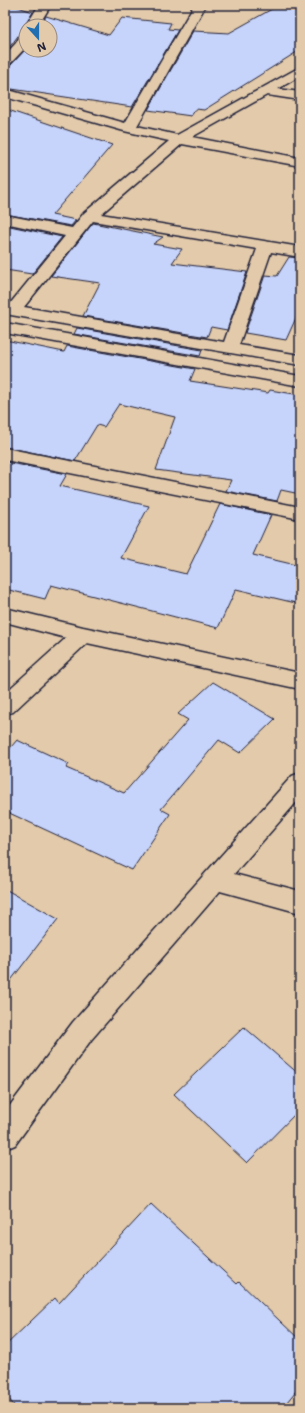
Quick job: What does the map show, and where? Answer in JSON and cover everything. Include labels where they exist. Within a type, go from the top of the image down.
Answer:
[{"type":"street","points":[[36,18],[42,5]]},
{"type":"street","points":[[129,128],[200,5]]},
{"type":"street","points":[[5,62],[18,48]]},
{"type":"street","points":[[9,310],[89,216],[178,139],[266,91],[300,70]]},
{"type":"street","points":[[266,91],[300,96]]},
{"type":"street","points":[[5,93],[129,128],[178,139],[300,162]]},
{"type":"street","points":[[89,216],[300,252]]},
{"type":"street","points":[[5,218],[75,233]]},
{"type":"street","points":[[230,348],[265,246]]},
{"type":"street","points":[[9,310],[300,360]]},
{"type":"street","points":[[5,328],[300,381]]},
{"type":"street","points":[[5,454],[300,513]]},
{"type":"street","points":[[5,615],[83,635],[300,681]]},
{"type":"street","points":[[5,706],[83,635]]},
{"type":"street","points":[[5,1135],[82,1031],[216,880],[300,782]]},
{"type":"street","points":[[216,880],[300,902]]},
{"type":"building","points":[[5,5],[12,5],[33,12],[29,18],[18,18],[18,36],[5,53]]},
{"type":"building","points":[[279,5],[300,5],[300,50],[204,110],[196,109],[191,116],[148,110],[193,31],[229,33]]},
{"type":"building","points":[[122,18],[171,23],[168,29],[178,30],[132,107],[5,88],[5,67],[10,66],[18,58],[58,58],[58,20],[109,35]]},
{"type":"building","points":[[5,109],[112,145],[52,215],[76,220],[71,226],[5,214]]},
{"type":"building","points":[[93,223],[163,237],[153,244],[182,249],[172,263],[247,272],[227,330],[211,327],[207,337],[83,316],[100,283],[51,276]]},
{"type":"building","points":[[5,225],[62,237],[32,274],[5,270]]},
{"type":"building","points":[[289,257],[300,258],[300,309],[286,340],[245,333],[265,275],[277,276]]},
{"type":"building","points":[[77,328],[202,350],[200,356],[74,334]]},
{"type":"building","points":[[5,340],[64,352],[67,346],[195,369],[190,381],[268,393],[270,390],[300,395],[300,494],[281,490],[277,501],[226,491],[231,480],[156,470],[175,417],[119,404],[104,427],[97,425],[75,461],[5,447]]},
{"type":"building","points":[[5,462],[67,474],[60,486],[149,506],[121,558],[186,574],[220,504],[271,515],[253,555],[300,566],[300,604],[236,589],[218,628],[51,585],[45,599],[5,589]]},
{"type":"building","points":[[213,682],[275,719],[240,753],[219,740],[161,809],[170,814],[132,870],[5,811],[5,754],[17,740],[69,764],[66,768],[124,793],[188,720],[178,714]]},
{"type":"building","points":[[5,889],[58,919],[5,988]]},
{"type":"building","points":[[244,1027],[300,1075],[300,1109],[247,1163],[174,1094]]},
{"type":"building","points":[[151,1204],[237,1284],[239,1282],[300,1340],[300,1386],[282,1408],[16,1408],[5,1394],[5,1346],[55,1298],[59,1303]]}]
